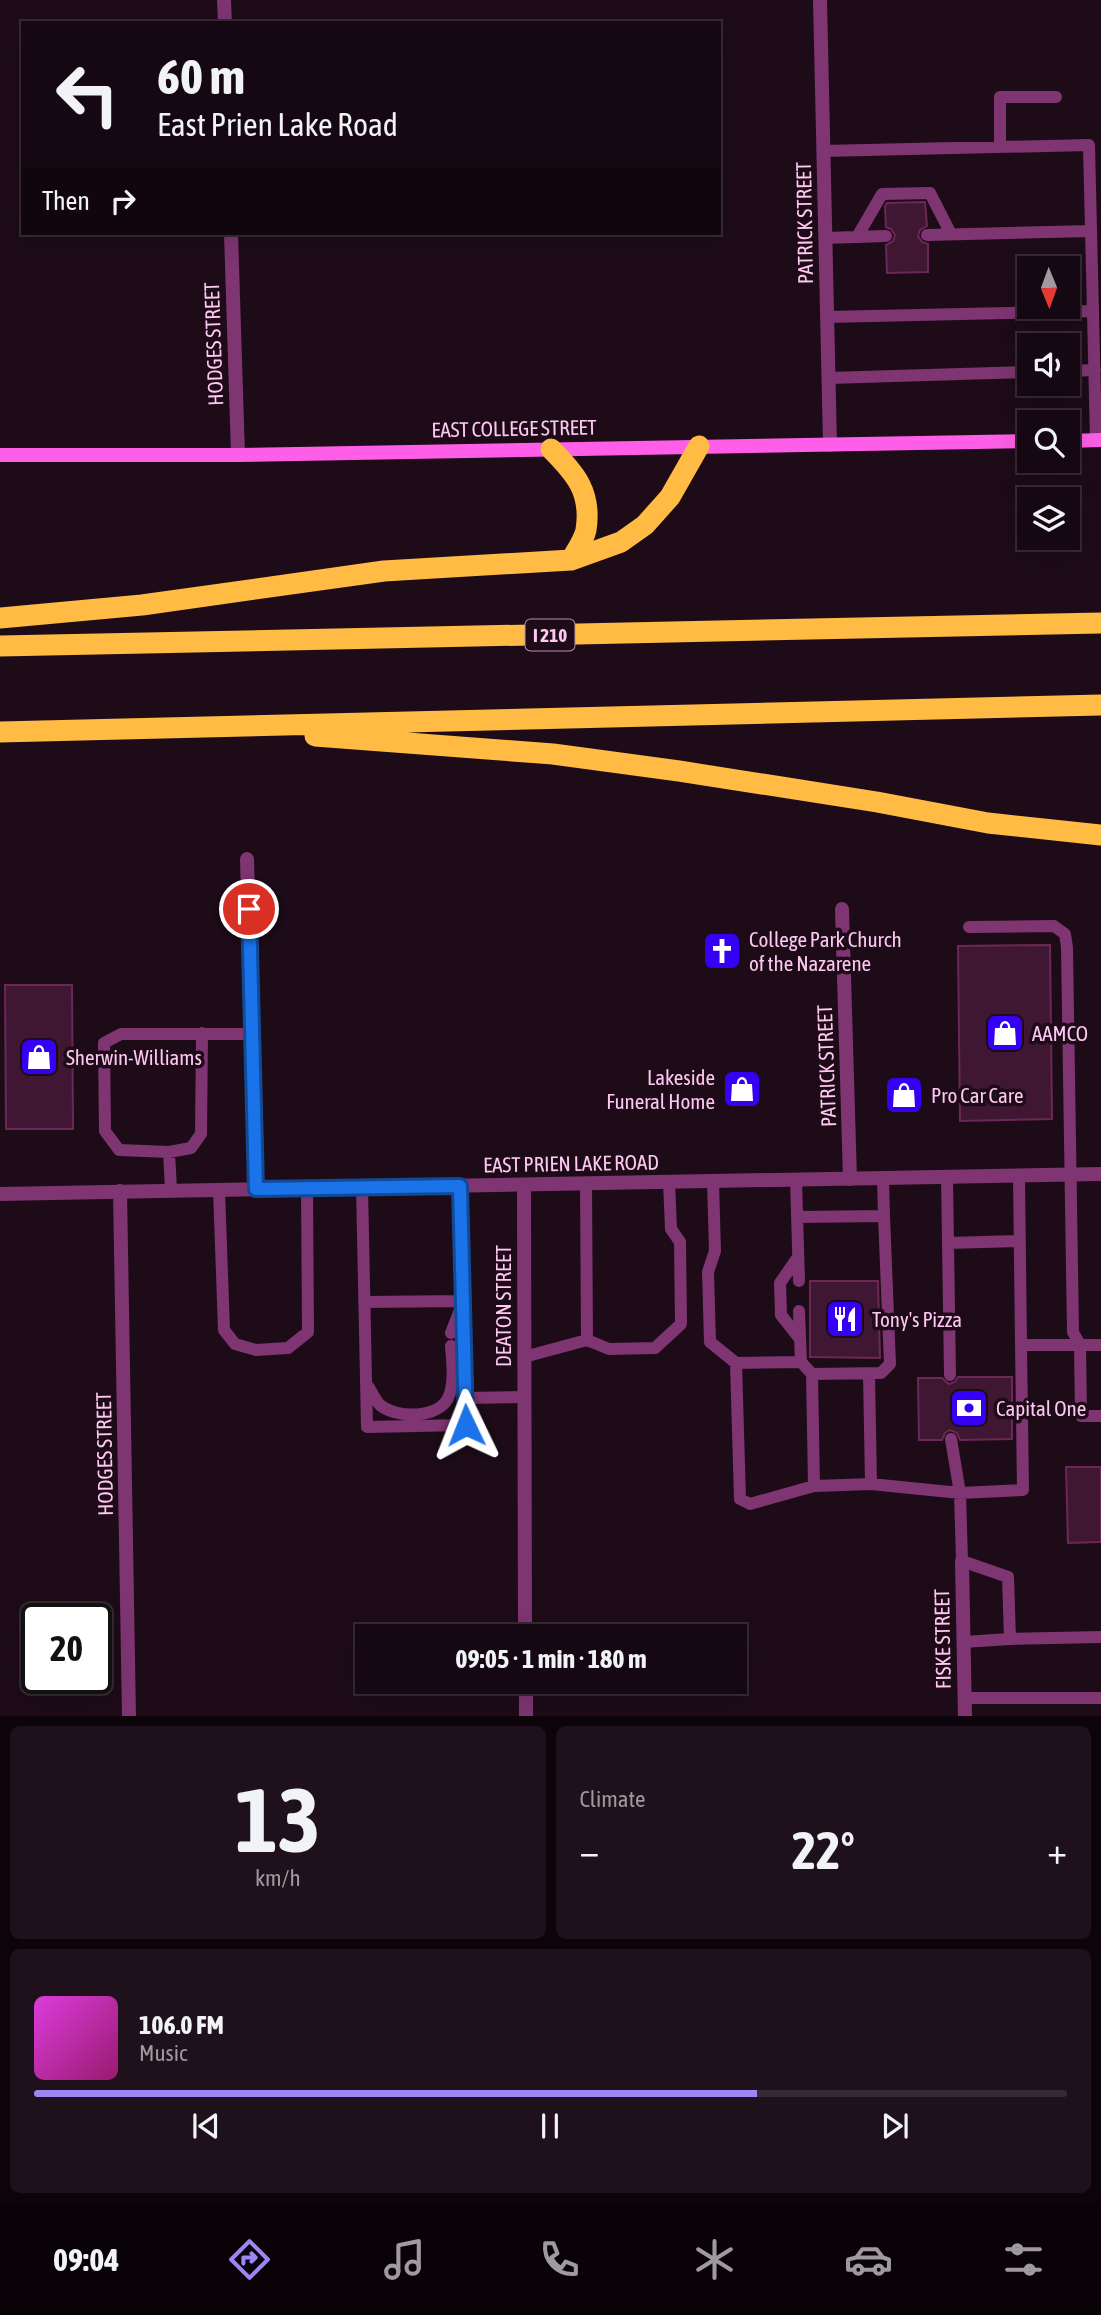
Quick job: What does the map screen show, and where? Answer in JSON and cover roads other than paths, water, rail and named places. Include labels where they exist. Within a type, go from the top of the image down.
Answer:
[{"type":"highway","points":[[0,618],[142,605],[384,571],[571,559],[621,542],[645,526],[670,497],[699,446]]},
{"type":"highway","points":[[551,449],[576,475],[585,500],[586,532],[571,559]]},
{"type":"highway","name":"I 210","points":[[0,646],[1101,623]]},
{"type":"highway","points":[[0,732],[1101,705]]},
{"type":"highway","points":[[187,727],[554,754],[877,802],[988,823],[1101,835]]},
{"type":"main road","points":[[1080,441],[1099,440]]},
{"type":"main road","name":"EAST COLLEGE STREET","points":[[0,455],[238,455],[1017,442]]},
{"type":"street","points":[[224,0],[225,21]]},
{"type":"street","name":"PATRICK STREET","points":[[820,0],[830,445]]},
{"type":"street","name":"HODGES STREET","points":[[231,235],[238,455]]},
{"type":"street","points":[[247,859],[256,1189]]},
{"type":"street","name":"PATRICK STREET","points":[[842,909],[850,1179]]},
{"type":"street","name":"EAST PRIEN LAKE ROAD","points":[[0,1194],[1101,1174]]},
{"type":"street","name":"DEATON STREET","points":[[524,1185],[525,1624]]},
{"type":"street","name":"HODGES STREET","points":[[120,1191],[129,1716]]},
{"type":"street","name":"FISKE STREET","points":[[962,1561],[965,1716]]},
{"type":"street","points":[[526,1694],[526,1716]]},
{"type":"lane","points":[[1000,147],[1000,97],[1056,97]]},
{"type":"lane","points":[[823,151],[1089,145],[1095,203],[1090,231],[1099,440]]},
{"type":"lane","points":[[857,237],[882,194],[930,193],[951,234]]},
{"type":"lane","points":[[927,234],[1090,231]]},
{"type":"lane","points":[[825,238],[886,236]]},
{"type":"lane","points":[[827,317],[1093,310]]},
{"type":"lane","points":[[1080,371],[1095,370]]},
{"type":"lane","points":[[829,378],[1017,372]]},
{"type":"lane","points":[[969,927],[1054,926],[1065,934],[1073,1332],[1080,1345],[1081,1416],[1101,1416]]},
{"type":"lane","points":[[202,1032],[201,1134],[191,1148],[169,1152],[119,1150],[105,1131],[104,1043],[121,1034],[202,1032],[252,1034]]},
{"type":"lane","points":[[169,1152],[171,1189]]},
{"type":"lane","points":[[736,1363],[740,1499],[750,1504],[814,1486],[871,1485],[960,1493],[1023,1490],[1019,1175]]},
{"type":"lane","points":[[947,1177],[950,1375]]},
{"type":"lane","points":[[812,1374],[881,1373],[890,1364],[883,1179]]},
{"type":"lane","points":[[796,1180],[799,1281]]},
{"type":"lane","points":[[524,1357],[587,1340],[609,1349],[655,1348],[681,1324],[680,1242],[671,1229],[669,1182]]},
{"type":"lane","points":[[713,1182],[715,1251],[708,1272],[710,1342],[736,1363],[801,1362]]},
{"type":"lane","points":[[586,1184],[587,1340]]},
{"type":"lane","points":[[362,1187],[367,1427],[466,1425],[460,1186]]},
{"type":"lane","points":[[219,1189],[223,1330],[235,1344],[256,1350],[288,1348],[308,1332],[307,1188]]},
{"type":"lane","points":[[797,1217],[884,1216]]},
{"type":"lane","points":[[948,1243],[1020,1241]]},
{"type":"lane","points":[[798,1257],[780,1283],[781,1315],[800,1339]]},
{"type":"lane","points":[[364,1302],[462,1303]]},
{"type":"lane","points":[[366,1383],[378,1404],[392,1412],[431,1412],[443,1406],[450,1395],[451,1339],[462,1303]]},
{"type":"lane","points":[[799,1311],[801,1362],[812,1374],[814,1486]]},
{"type":"lane","points":[[1021,1345],[1101,1345]]},
{"type":"lane","points":[[869,1374],[871,1485]]},
{"type":"lane","points":[[465,1398],[525,1397]]},
{"type":"lane","points":[[951,1439],[960,1493],[962,1561],[1008,1577],[1010,1639]]},
{"type":"lane","points":[[963,1642],[1101,1637]]},
{"type":"lane","points":[[964,1698],[1101,1698]]},
{"type":"place","name":"College Park Church of the Nazarene","points":[[722,951]]},
{"type":"place","name":"AAMCO","points":[[1005,1033]]},
{"type":"place","name":"Sherwin-Williams","points":[[39,1057]]},
{"type":"place","name":"Lakeside Funeral Home","points":[[742,1089]]},
{"type":"place","name":"Pro Car Care","points":[[904,1095]]},
{"type":"place","name":"Tony's Pizza","points":[[845,1319]]},
{"type":"place","name":"Capital One","points":[[969,1408]]}]
